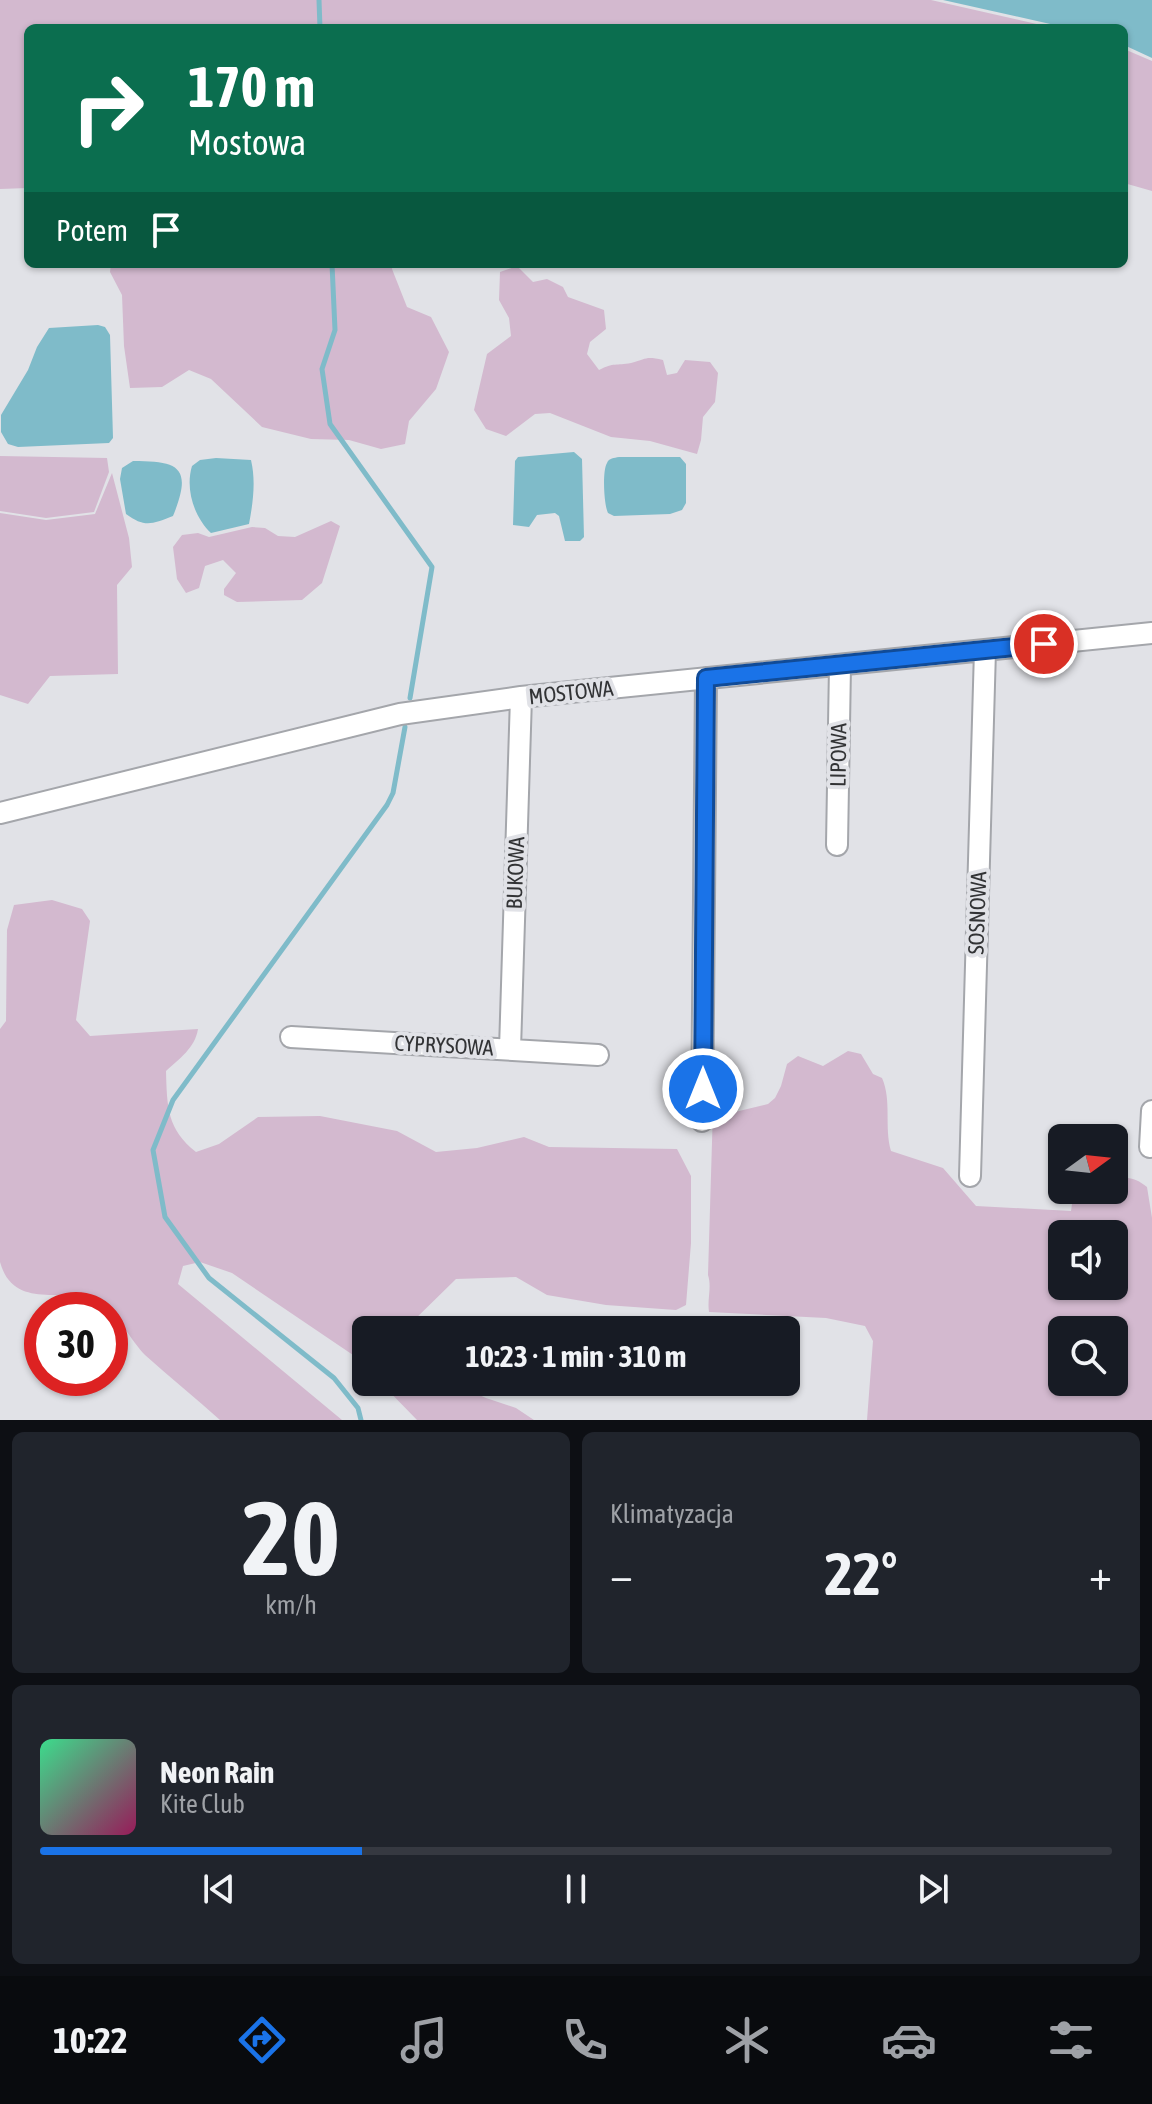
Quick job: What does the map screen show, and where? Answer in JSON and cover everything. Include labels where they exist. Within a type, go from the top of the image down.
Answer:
[{"type":"street","name":"MOSTOWA","points":[[0,813],[400,714],[521,697],[1152,633]]},
{"type":"street","name":"SOSNOWA","points":[[970,1176],[985,650]]},
{"type":"street","name":"LIPOWA","points":[[837,845],[840,666]]},
{"type":"street","points":[[702,1121],[706,678]]},
{"type":"street","name":"BUKOWA","points":[[510,1049],[521,697]]},
{"type":"street","name":"CYPRYSOWA","points":[[291,1037],[598,1055]]},
{"type":"street","points":[[1150,1147],[1152,1111]]},
{"type":"shaded area","points":[[0,0],[931,0],[1036,24],[24,24],[24,188],[0,189]]},
{"type":"shaded area","points":[[1128,51],[1152,61],[1152,191],[1128,184]]},
{"type":"shaded area","points":[[110,268],[392,268],[407,307],[431,317],[449,352],[436,389],[409,421],[405,444],[381,449],[349,440],[311,439],[262,427],[211,379],[189,370],[162,387],[130,388],[122,295]]},
{"type":"shaded area","points":[[519,268],[533,282],[547,279],[563,287],[568,297],[604,310],[606,329],[590,342],[587,354],[599,370],[653,358],[663,360],[667,375],[677,373],[685,360],[710,362],[718,373],[715,402],[703,417],[697,454],[650,441],[611,437],[550,413],[535,414],[506,436],[486,429],[474,410],[487,354],[511,336],[509,318],[499,300],[500,272]]},
{"type":"shaded area","points":[[0,456],[107,458],[109,472],[94,512],[46,518],[0,511]]},
{"type":"shaded area","points":[[112,473],[129,538],[132,567],[117,585],[118,674],[50,676],[28,704],[0,695],[0,513],[46,520],[95,514]]},
{"type":"shaded area","points":[[331,521],[340,526],[322,583],[302,600],[237,602],[224,595],[224,589],[236,573],[223,560],[205,566],[199,588],[186,593],[177,579],[173,547],[182,535],[198,533],[209,537],[252,527],[265,528],[278,536],[295,537]]},
{"type":"shaded area","points":[[52,900],[82,909],[90,921],[76,1020],[90,1036],[198,1029],[190,1047],[166,1071],[170,1116],[179,1135],[196,1152],[219,1144],[258,1117],[320,1116],[397,1131],[436,1152],[477,1148],[524,1137],[549,1147],[677,1149],[691,1176],[691,1243],[686,1305],[676,1310],[606,1305],[547,1295],[516,1277],[456,1279],[418,1316],[352,1316],[352,1354],[232,1273],[200,1262],[183,1266],[178,1284],[342,1420],[220,1420],[135,1343],[128,1333],[128,1292],[28,1292],[7,1278],[0,1262],[0,1029],[6,1021],[7,930],[14,905]]},
{"type":"shaded area","points":[[848,1051],[861,1054],[873,1074],[882,1078],[885,1087],[891,1151],[943,1168],[976,1206],[1071,1211],[1072,1204],[1128,1204],[1128,1178],[1147,1187],[1152,1218],[1152,1420],[867,1420],[873,1341],[865,1326],[826,1318],[709,1312],[713,1109],[723,1107],[735,1112],[768,1104],[781,1086],[787,1064],[798,1056],[823,1066]]},
{"type":"shaded area","points":[[394,1396],[482,1396],[516,1408],[534,1420],[417,1420]]},
{"type":"water","points":[[943,0],[1152,0],[1152,58],[1128,47],[1128,24],[1050,24]]},
{"type":"water","points":[[105,327],[110,335],[113,438],[109,443],[18,447],[8,444],[1,432],[1,415],[49,328]]},
{"type":"water","points":[[574,452],[582,459],[584,537],[580,541],[565,541],[559,516],[555,513],[537,515],[529,527],[513,525],[515,461],[518,457]]},
{"type":"water","points":[[619,457],[680,457],[686,464],[686,503],[682,510],[670,514],[614,516],[608,513],[605,467],[609,460]]},
{"type":"water","points":[[200,460],[251,460],[253,492],[249,524],[211,533],[192,502],[190,475],[192,466]]},
{"type":"water","points":[[133,461],[171,465],[178,470],[182,487],[173,516],[149,523],[126,514],[120,479],[122,468]]},
{"type":"waterway","points":[[319,0],[320,24]]},
{"type":"waterway","points":[[332,268],[335,330],[322,369],[330,424],[432,567],[410,698]]},
{"type":"waterway","points":[[361,1420],[358,1408],[334,1378],[209,1278],[165,1217],[153,1150],[173,1100],[387,805],[393,793],[405,727]]},
{"type":"route","points":[[703,1089],[706,678],[1044,644]]}]
